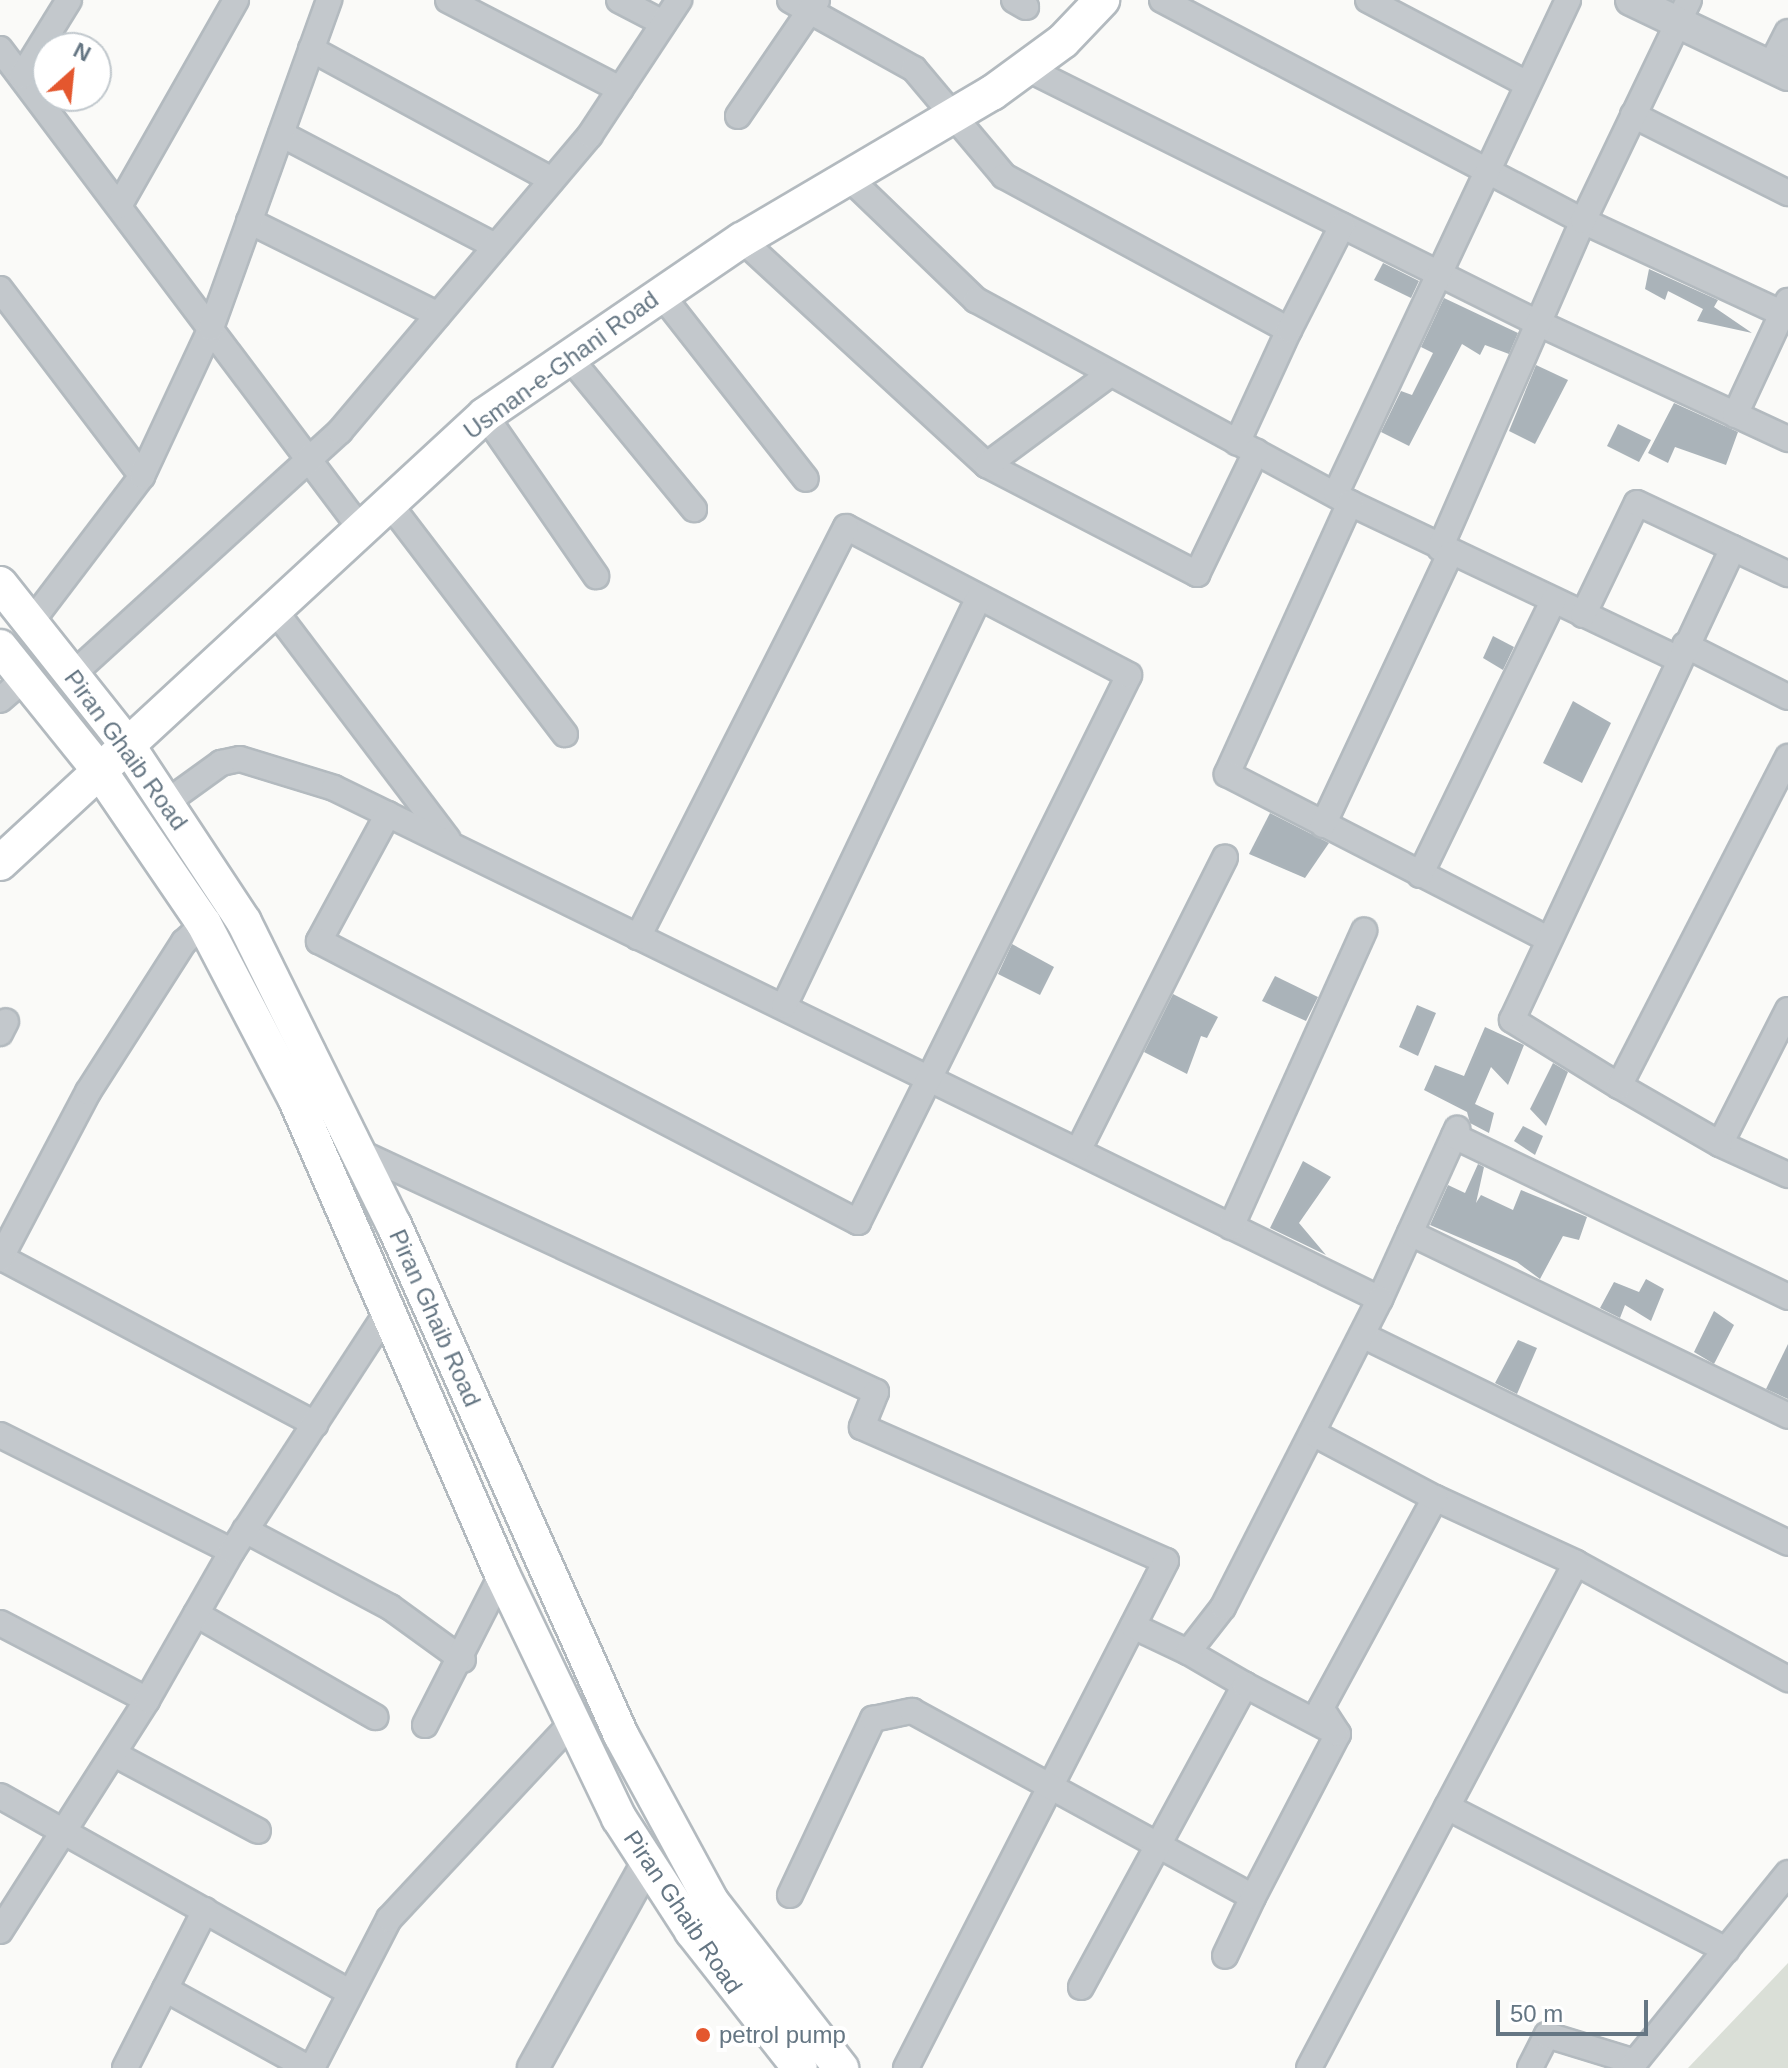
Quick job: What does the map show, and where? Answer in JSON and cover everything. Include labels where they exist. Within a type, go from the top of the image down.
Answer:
[{"type":"main road","name":"Usman-e-Ghani Road","points":[[0,863],[126,743],[485,415],[742,240],[951,117],[1026,68],[1102,0]]},
{"type":"main road","name":"Piran Ghaib Road","points":[[0,584],[126,743],[244,922],[359,1152],[621,1735],[664,1818],[711,1901],[841,2068]]},
{"type":"main road","name":"Piran Ghaib Road","points":[[0,647],[12,689],[99,770],[204,924],[296,1100],[390,1308],[502,1574],[619,1818],[719,1969],[800,2068]]},
{"type":"street","points":[[22,76],[69,0]]},
{"type":"street","points":[[119,206],[236,0]]},
{"type":"street","points":[[31,622],[142,476],[211,328],[329,0]]},
{"type":"street","points":[[448,0],[620,89]]},
{"type":"street","points":[[619,0],[663,23]]},
{"type":"street","points":[[72,675],[340,431],[552,180],[620,89],[679,0]]},
{"type":"street","points":[[1162,0],[1583,221],[1786,310],[1735,415]]},
{"type":"street","points":[[1368,0],[1527,84]]},
{"type":"street","points":[[1546,938],[1227,774],[1436,273],[1568,0]]},
{"type":"street","points":[[1631,0],[1683,11],[1779,71],[1788,32]]},
{"type":"street","points":[[738,116],[805,3],[914,69],[951,117],[1004,176],[1289,330]]},
{"type":"street","points":[[1323,825],[1445,551],[1583,221],[1683,11]]},
{"type":"street","points":[[0,49],[360,528]]},
{"type":"street","points":[[311,49],[552,180]]},
{"type":"street","points":[[1026,68],[1538,323],[1788,439]]},
{"type":"street","points":[[1633,115],[1788,193]]},
{"type":"street","points":[[281,134],[495,246]]},
{"type":"street","points":[[848,177],[976,300],[1445,551],[1583,615],[1682,652],[1788,697]]},
{"type":"street","points":[[249,221],[438,315]]},
{"type":"street","points":[[742,240],[987,465],[1197,574],[1289,330],[1342,226]]},
{"type":"street","points":[[0,289],[142,476]]},
{"type":"street","points":[[660,293],[806,479]]},
{"type":"street","points":[[569,357],[694,509]]},
{"type":"street","points":[[987,465],[1110,374]]},
{"type":"street","points":[[485,415],[596,576]]},
{"type":"street","points":[[388,502],[565,734]]},
{"type":"street","points":[[1583,615],[1637,503],[1788,574]]},
{"type":"street","points":[[388,814],[319,941],[858,1222],[1129,675],[846,527],[638,937]]},
{"type":"street","points":[[1733,548],[1546,938],[1512,1020],[1720,1144],[1788,1175]]},
{"type":"street","points":[[784,1006],[979,597]]},
{"type":"street","points":[[1420,875],[1553,601]]},
{"type":"street","points":[[273,608],[452,845]]},
{"type":"street","points":[[1619,1086],[1788,757]]},
{"type":"street","points":[[167,802],[221,763],[240,759],[275,765],[388,814],[1079,1149],[1380,1299]]},
{"type":"street","points":[[1079,1149],[1225,857]]},
{"type":"street","points":[[204,924],[184,942],[88,1092],[0,1258],[315,1424]]},
{"type":"street","points":[[1231,1227],[1364,931]]},
{"type":"street","points":[[1720,1144],[1780,1046],[1788,1010]]},
{"type":"street","points":[[1188,1652],[1223,1607],[1380,1299],[1455,1132],[1788,1297]]},
{"type":"street","points":[[359,1152],[876,1392],[862,1427],[1166,1561],[906,2068]]},
{"type":"street","points":[[1410,1233],[1788,1416]]},
{"type":"street","points":[[0,1931],[147,1700],[245,1530],[390,1308]]},
{"type":"street","points":[[1362,1335],[1788,1543]]},
{"type":"street","points":[[1312,1433],[1435,1498],[1576,1563],[1788,1679]]},
{"type":"street","points":[[0,1435],[232,1551]]},
{"type":"street","points":[[1338,1734],[1321,1708],[1435,1498]]},
{"type":"street","points":[[245,1530],[390,1607],[463,1660]]},
{"type":"street","points":[[1309,2068],[1576,1563]]},
{"type":"street","points":[[425,1725],[463,1660],[502,1574]]},
{"type":"street","points":[[196,1614],[375,1717]]},
{"type":"street","points":[[0,1623],[147,1700]]},
{"type":"street","points":[[1133,1626],[1188,1652],[1338,1734]]},
{"type":"street","points":[[1081,1987],[1153,1845],[1245,1685]]},
{"type":"street","points":[[790,1895],[873,1719],[912,1711],[1049,1789],[1253,1897]]},
{"type":"street","points":[[165,1989],[310,2068],[348,1991],[389,1919],[573,1722]]},
{"type":"street","points":[[1225,1956],[1338,1734]]},
{"type":"street","points":[[114,1754],[258,1831]]},
{"type":"street","points":[[0,1796],[348,1991]]},
{"type":"street","points":[[1447,1807],[1727,1950]]},
{"type":"street","points":[[533,2068],[649,1860]]},
{"type":"street","points":[[1530,2068],[1547,2035],[1635,2062],[1788,1873]]},
{"type":"street","points":[[125,2068],[205,1910]]},
{"type":"shaded area","points":[[1788,1963],[1788,2068],[1688,2068]]},
{"type":"building","points":[[1383,263],[1419,281],[1411,298],[1374,280]]},
{"type":"building","points":[[1649,269],[1718,300],[1714,307],[1752,333],[1697,321],[1703,309],[1668,291],[1665,300],[1645,289]]},
{"type":"building","points":[[1444,298],[1518,333],[1509,354],[1485,345],[1480,355],[1462,344],[1409,446],[1381,432],[1401,391],[1412,395],[1433,353],[1421,347]]},
{"type":"building","points":[[1536,365],[1568,380],[1535,444],[1509,431]]},
{"type":"building","points":[[1674,403],[1738,432],[1726,465],[1675,447],[1668,463],[1648,453]]},
{"type":"building","points":[[1618,424],[1651,440],[1639,462],[1607,446]]},
{"type":"building","points":[[1493,636],[1514,647],[1503,670],[1483,658]]},
{"type":"building","points":[[1573,701],[1611,723],[1582,783],[1543,763]]},
{"type":"building","points":[[1270,813],[1329,843],[1305,878],[1249,854]]},
{"type":"building","points":[[1012,944],[1054,967],[1040,995],[998,974]]},
{"type":"building","points":[[1275,976],[1318,997],[1306,1021],[1262,1001]]},
{"type":"building","points":[[1173,994],[1218,1017],[1207,1038],[1201,1036],[1187,1074],[1144,1052]]},
{"type":"building","points":[[1417,1005],[1436,1013],[1418,1056],[1399,1047]]},
{"type":"building","points":[[1485,1027],[1524,1045],[1508,1085],[1491,1067],[1475,1104],[1494,1113],[1489,1133],[1470,1123],[1467,1112],[1424,1090],[1435,1065],[1464,1076]]},
{"type":"building","points":[[1553,1063],[1568,1072],[1546,1126],[1530,1109]]},
{"type":"building","points":[[1523,1126],[1543,1136],[1535,1155],[1514,1141]]},
{"type":"building","points":[[1303,1161],[1331,1177],[1299,1223],[1326,1255],[1270,1228]]},
{"type":"building","points":[[1478,1164],[1484,1167],[1476,1203],[1481,1195],[1513,1210],[1521,1190],[1587,1217],[1579,1240],[1563,1236],[1540,1279],[1517,1262],[1430,1225],[1448,1185],[1465,1193]]},
{"type":"building","points":[[1646,1279],[1664,1289],[1651,1321],[1625,1305],[1620,1318],[1600,1308],[1614,1282],[1639,1292]]},
{"type":"building","points":[[1714,1311],[1734,1325],[1714,1364],[1694,1352]]},
{"type":"building","points":[[1518,1340],[1537,1348],[1517,1394],[1495,1383]]},
{"type":"building","points":[[1788,1344],[1788,1399],[1766,1389]]},
{"type":"place","name":"petrol pump","points":[[703,2035]]}]
